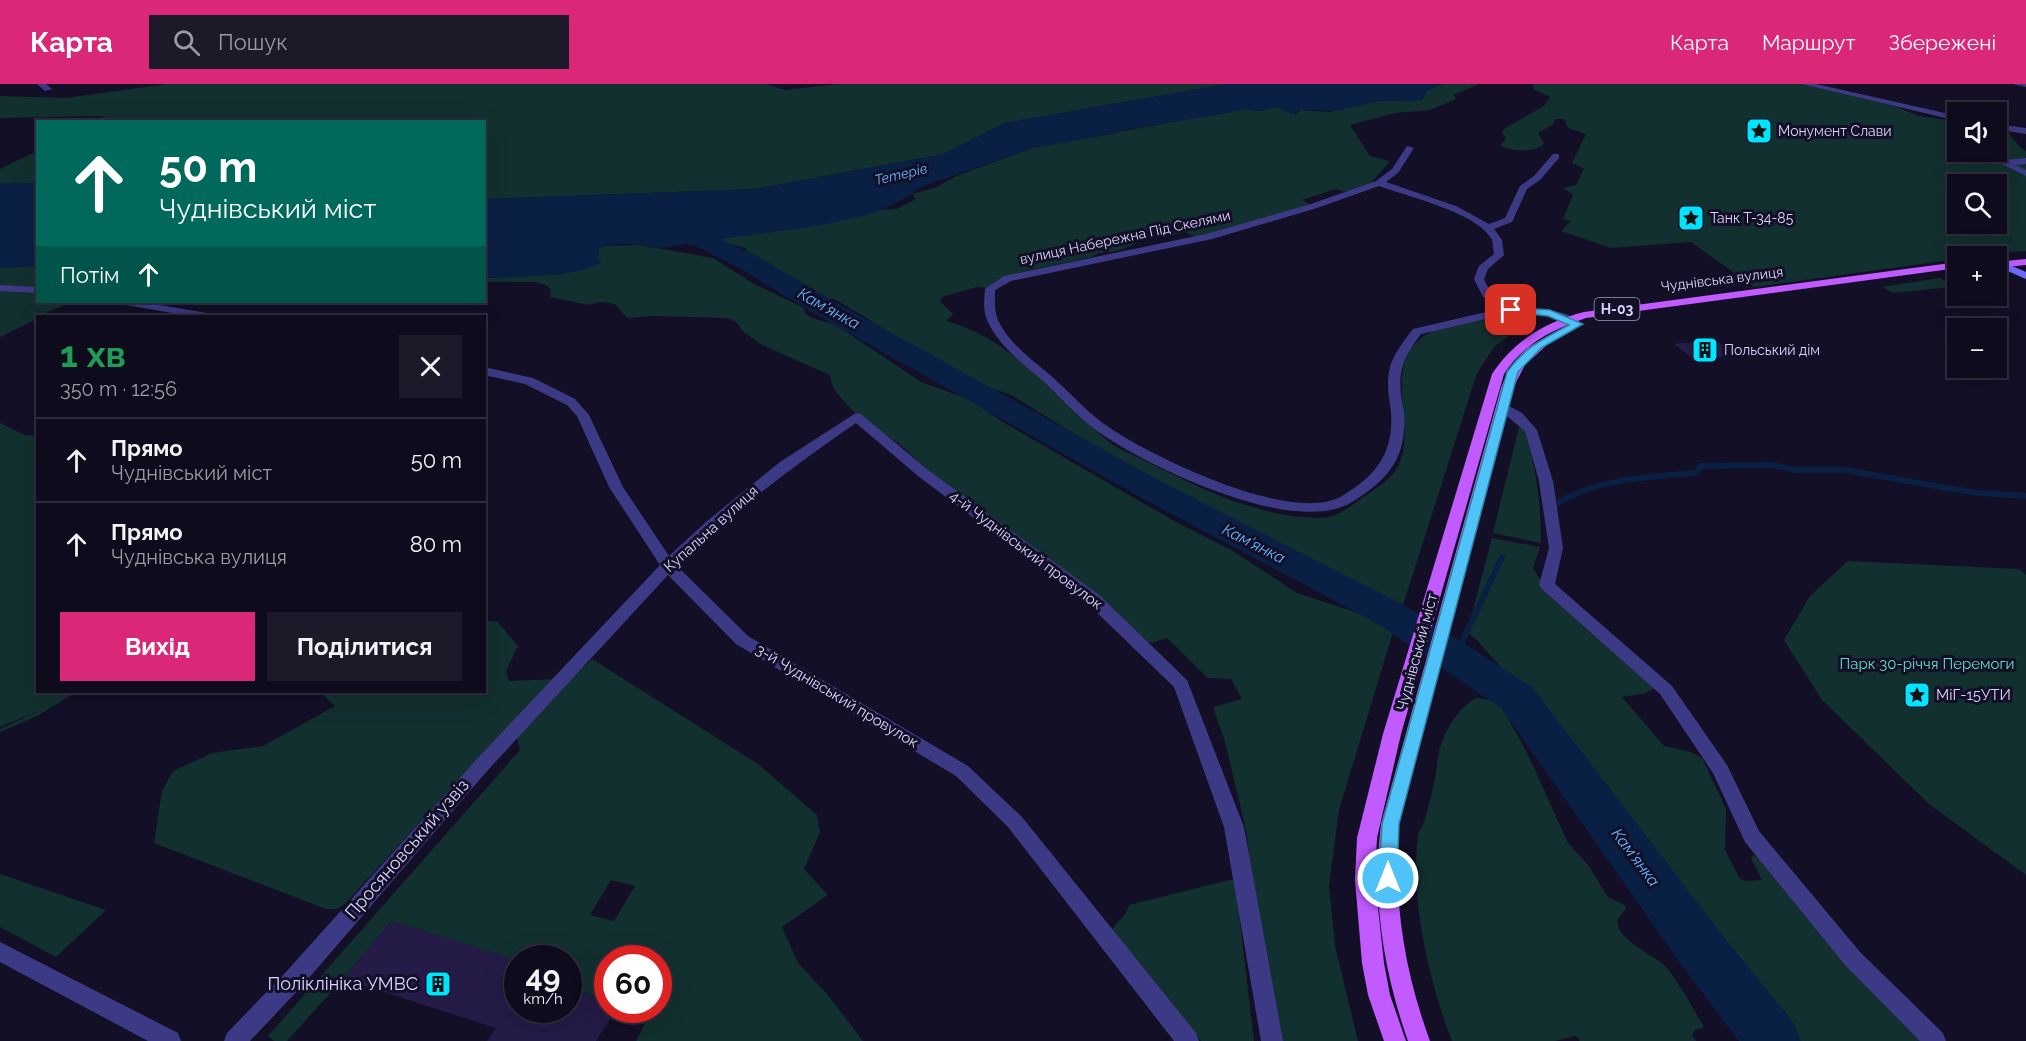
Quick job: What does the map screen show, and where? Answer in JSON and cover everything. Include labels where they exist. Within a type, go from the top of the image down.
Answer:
[{"type":"main road","points":[[2007,261],[2026,256]]},
{"type":"main road","points":[[2007,263],[2026,262]]},
{"type":"main road","name":"Чуднівська вулиця","points":[[1441,568],[1497,374],[1513,352],[1549,328],[1635,306],[1947,266]]},
{"type":"main road","name":"Чуднівська вулиця","points":[[1457,573],[1513,372],[1523,358],[1537,346],[1573,322],[1947,272]]},
{"type":"main road","name":"Чуднівський міст","points":[[1402,738],[1441,568]]},
{"type":"main road","name":"Чуднівський міст","points":[[1402,738],[1457,573]]},
{"type":"main road","name":"Н-03","points":[[1395,1041],[1379,994],[1368,921],[1365,880],[1367,838],[1371,817],[1402,738]]},
{"type":"main road","name":"Н-03","points":[[1402,738],[1390,824],[1388,878],[1395,960],[1405,1005],[1419,1041]]},
{"type":"street","points":[[1806,84],[1947,116]]},
{"type":"street","points":[[2016,84],[2026,85]]},
{"type":"street","points":[[2007,128],[2026,131]]},
{"type":"street","name":"вулиця Набережна Під Скелями","points":[[1410,148],[1395,171],[1379,183],[1292,213],[1208,237],[1008,278],[990,289],[990,314],[1004,337],[1031,364],[1096,424],[1132,448],[1203,481],[1252,498],[1298,508],[1321,508],[1341,503],[1364,488],[1391,462],[1396,449],[1397,434],[1394,377],[1398,360],[1417,330],[1511,310],[1550,313],[1573,322]]},
{"type":"street","points":[[1488,228],[1509,220],[1523,188],[1537,178],[1556,156]]},
{"type":"street","points":[[2026,161],[2004,163],[2026,173]]},
{"type":"street","points":[[1379,183],[1460,211],[1480,221],[1488,228],[1500,249],[1499,255],[1483,268],[1479,279],[1491,300],[1511,310]]},
{"type":"street","points":[[2007,267],[2026,276]]},
{"type":"street","points":[[0,288],[36,290]]},
{"type":"street","points":[[132,303],[201,315]]},
{"type":"street","name":"3-й Чуднівський провулок","points":[[486,372],[529,381],[571,402],[583,415],[616,488],[668,566],[742,640],[962,771],[1016,822],[1188,1041]]},
{"type":"street","points":[[1502,406],[1517,416],[1531,430],[1546,481],[1556,548],[1547,585],[1666,690],[1721,770],[1752,836],[1853,959],[1935,1041]]},
{"type":"street","name":"Купальна вулиця","points":[[581,658],[668,566],[712,524],[785,465],[856,417]]},
{"type":"street","name":"4-й Чуднівський провулок","points":[[856,417],[923,472],[1093,599],[1181,684],[1234,827],[1272,1041]]},
{"type":"street","name":"Просяновський узвіз","points":[[235,1041],[294,979],[482,765],[581,658]]},
{"type":"street","points":[[0,951],[170,1041]]},
{"type":"green space","points":[[167,84],[767,84],[785,90],[838,84],[1227,84],[1005,123],[944,154],[755,189],[486,199],[486,120],[99,120],[105,116],[0,118],[0,96],[66,98]]},
{"type":"green space","points":[[1444,84],[1479,84],[1453,95],[1456,98],[1454,100],[1430,110],[1395,113],[1350,125],[1370,156],[1390,161],[1371,183],[1344,192],[1336,189],[1302,200],[1311,205],[1196,237],[1185,232],[1166,236],[1147,236],[1120,250],[1021,272],[1003,278],[987,288],[976,287],[942,297],[940,301],[953,314],[946,321],[970,329],[1013,355],[1117,447],[1230,500],[1274,513],[1319,518],[1337,514],[1348,508],[1390,477],[1397,468],[1403,452],[1405,435],[1402,381],[1404,364],[1411,349],[1424,336],[1439,329],[1493,316],[1520,313],[1538,315],[1494,347],[1477,373],[1403,605],[1359,590],[1307,558],[1278,551],[1256,535],[1230,529],[1217,523],[1194,503],[1155,487],[1112,457],[1011,395],[974,382],[924,358],[867,318],[834,299],[818,297],[818,293],[777,275],[750,255],[745,248],[709,238],[878,210],[897,209],[916,199],[912,194],[935,188],[956,176],[1032,148],[1242,109],[1260,111],[1275,107],[1296,114],[1300,110],[1330,112],[1378,101],[1422,100],[1427,90]]},
{"type":"green space","name":"Монумент Слави","points":[[1533,84],[1804,84],[1894,106],[1919,116],[1947,120],[1947,162],[2007,162],[2007,131],[2026,151],[2026,251],[2007,252],[2007,246],[1947,246],[1947,260],[1754,287],[1691,242],[1611,248],[1561,231],[1571,221],[1563,219],[1573,195],[1563,188],[1576,185],[1584,169],[1572,163],[1586,134],[1568,128],[1564,119],[1556,119],[1552,125],[1538,133],[1544,144],[1540,147],[1522,150],[1500,145],[1506,139],[1502,132],[1505,128],[1544,106],[1550,97],[1533,89]]},
{"type":"green space","points":[[36,151],[36,183],[0,183],[0,169]]},
{"type":"green space","points":[[640,245],[713,258],[754,284],[804,308],[806,314],[812,318],[836,325],[921,382],[971,400],[1001,421],[1176,522],[1233,551],[1297,593],[1367,616],[1394,629],[1339,810],[1329,885],[1335,946],[1358,1041],[1272,1041],[1246,830],[1225,742],[1213,707],[1242,699],[1231,679],[1208,678],[1167,638],[1151,643],[1145,641],[992,524],[899,444],[857,415],[838,393],[832,384],[830,375],[762,345],[744,332],[736,322],[728,318],[653,316],[627,318],[616,305],[609,303],[600,302],[588,305],[550,297],[551,290],[546,285],[535,282],[486,282],[486,278],[563,274],[598,257],[599,248]]},
{"type":"green space","points":[[36,266],[36,303],[70,303],[36,315],[36,319],[0,337],[0,268]]},
{"type":"green space","points":[[1940,278],[1947,282],[1947,287],[1893,293],[1882,287]]},
{"type":"green space","points":[[0,423],[25,435],[36,436],[36,693],[74,693],[39,715],[0,732],[0,729],[41,710],[0,727]]},
{"type":"green space","points":[[1519,427],[1524,428],[1535,471],[1541,543],[1493,533]]},
{"type":"green space","points":[[1492,538],[1540,547],[1533,568],[1539,578],[1655,688],[1646,693],[1622,697],[1664,746],[1691,752],[1702,758],[1726,809],[1725,850],[1740,879],[1762,880],[1751,858],[1753,855],[1759,856],[1928,1041],[1795,1041],[1743,993],[1703,941],[1673,925],[1662,916],[1658,910],[1664,902],[1662,891],[1618,827],[1578,791],[1559,747],[1520,689],[1476,639],[1467,632]]},
{"type":"green space","name":"Парк 30-річчя Перемоги","points":[[1848,561],[2019,569],[2026,575],[2026,875],[1929,804],[1822,700],[1784,640],[1810,596]]},
{"type":"green space","points":[[486,620],[498,622],[518,646],[506,671],[509,681],[557,679],[482,754],[345,904],[336,909],[326,909],[154,843],[162,791],[173,771],[212,753],[263,746],[335,706],[321,693],[486,693]]},
{"type":"green space","points":[[592,659],[758,764],[817,815],[820,832],[804,869],[828,895],[782,927],[798,963],[827,994],[863,1041],[636,1041],[645,1023],[672,1023],[672,945],[594,945],[594,996],[582,992],[582,945],[504,945],[504,956],[391,921],[287,1041],[274,1041],[268,1036],[520,750],[516,733]],"holes":[[[611,880],[635,886],[614,921],[590,915]]]},
{"type":"green space","points":[[1477,698],[1494,700],[1504,710],[1530,759],[1568,843],[1588,865],[1608,897],[1625,905],[1626,910],[1619,918],[1618,926],[1623,935],[1666,967],[1691,1004],[1704,1027],[1695,1030],[1692,1035],[1696,1041],[1580,1041],[1576,1036],[1555,1041],[1452,1041],[1436,993],[1423,940],[1416,861],[1419,831],[1429,804],[1442,741],[1459,712]]},
{"type":"green space","points":[[0,874],[106,910],[56,957],[0,927]]},
{"type":"green space","points":[[1235,880],[1254,1041],[1201,1041],[1111,932],[1126,913],[1129,905]]},
{"type":"water","name":"Тетерів","points":[[1227,84],[1444,84],[1427,90],[1422,100],[1378,101],[1336,111],[1300,110],[1292,114],[1275,107],[1260,111],[1242,109],[1032,148],[916,189],[903,200],[885,208],[842,221],[661,248],[630,244],[606,246],[599,248],[598,257],[601,262],[579,271],[486,278],[486,199],[755,189],[944,154],[1005,123]]},
{"type":"water","points":[[0,183],[36,183],[36,266],[0,268]]},
{"type":"building","name":"Польський дім","points":[[1716,340],[1735,356],[1693,359],[1674,344]]},
{"type":"building","name":"Поліклініка УМВС","points":[[391,921],[504,956],[504,1023],[582,1023],[582,992],[594,996],[594,1023],[608,1023],[596,1041],[487,1041],[496,1028],[343,979]]},
{"type":"waterway","name":"Кам'янка","points":[[656,229],[705,241],[750,263],[820,305],[1152,490],[1392,615],[1517,698],[1704,953],[1773,1041]]},
{"type":"waterway","points":[[1556,504],[1572,495],[1606,484],[1696,473],[1701,466],[1772,465],[1795,470],[1845,470],[1970,492],[2026,496]]},
{"type":"waterway","points":[[1455,657],[1502,557]]},
{"type":"place","name":"Монумент Слави","points":[[1759,131]]},
{"type":"place","name":"Танк Т-34-85","points":[[1691,218]]},
{"type":"place","name":"Польський дім","points":[[1705,350]]},
{"type":"place","name":"МіГ-15УТИ","points":[[1917,695]]},
{"type":"place","name":"Поліклініка УМВС","points":[[438,984]]},
{"type":"route","points":[[1388,878],[1390,824],[1513,372],[1523,358],[1537,346],[1577,324],[1550,313],[1511,310]]}]
